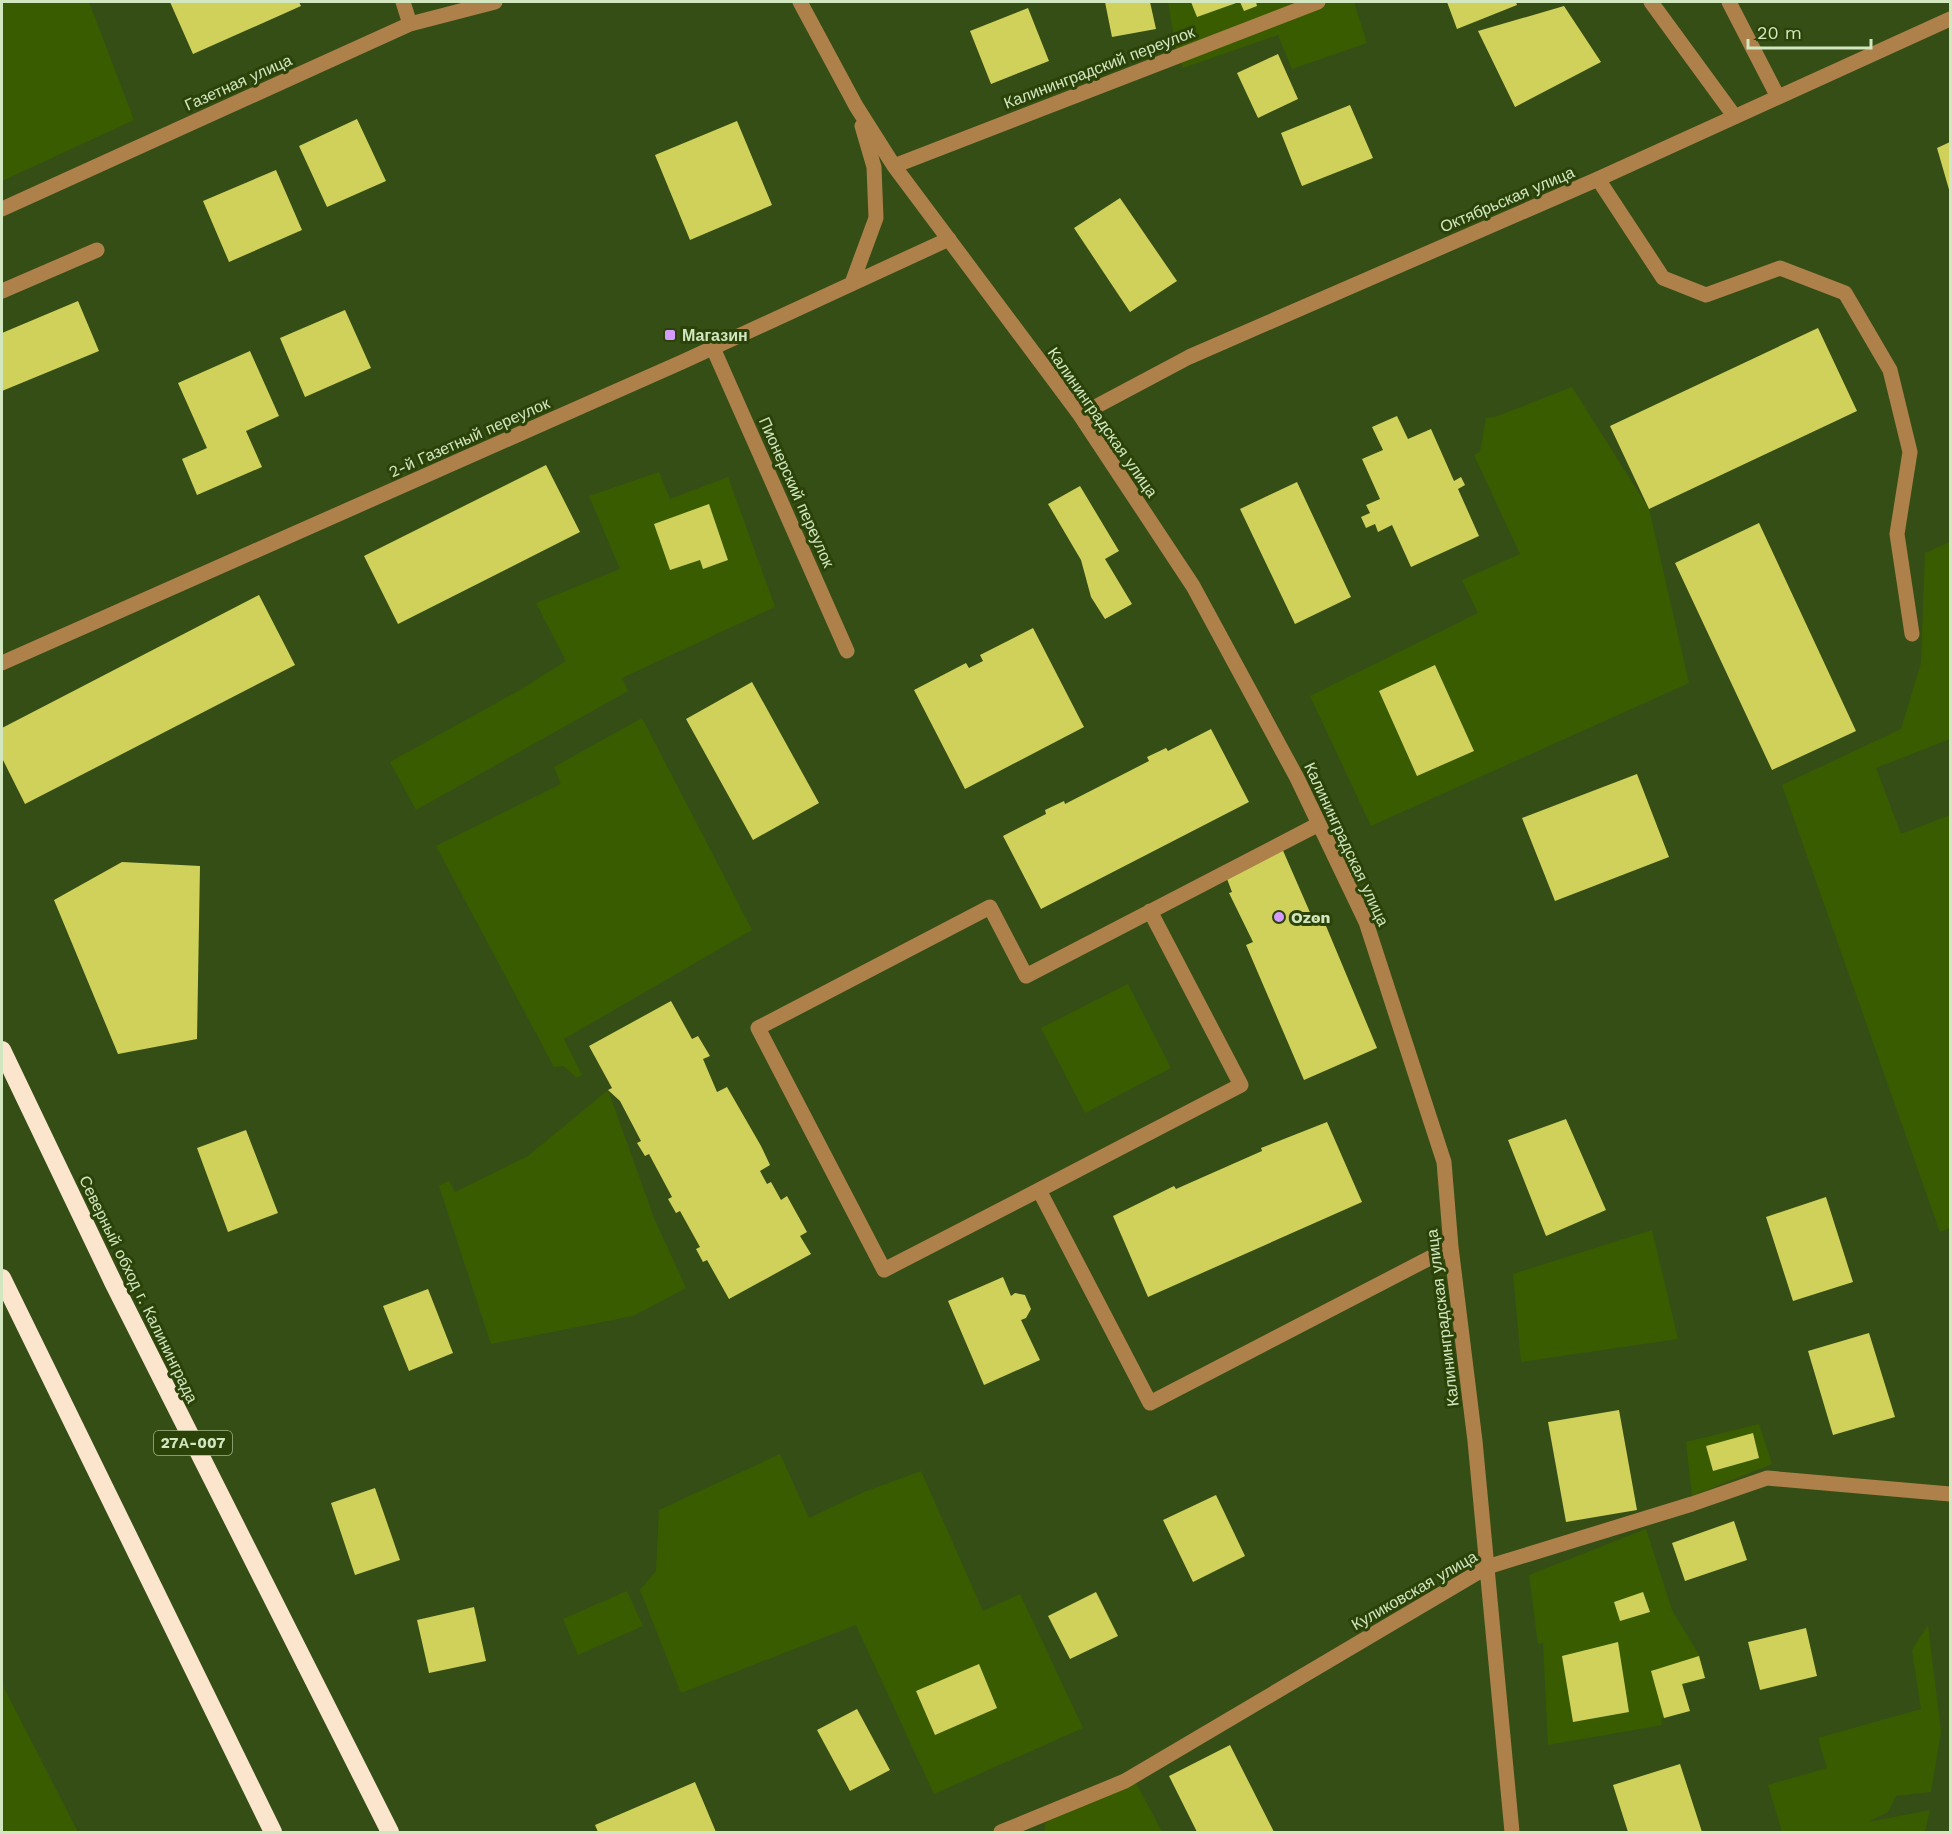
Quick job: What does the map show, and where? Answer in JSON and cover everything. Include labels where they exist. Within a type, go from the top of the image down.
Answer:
[{"type":"highway","name":"Северный обход г. Калининграда","points":[[2,1050],[118,1292],[390,1833]]},
{"type":"highway","points":[[2,1278],[273,1833]]},
{"type":"street","points":[[403,2],[410,24]]},
{"type":"street","name":"Газетная улица","points":[[2,209],[410,24],[495,2]]},
{"type":"street","name":"Калининградская улица","points":[[800,2],[856,106],[894,165],[1080,415],[1193,586],[1319,824],[1366,922],[1444,1162],[1450,1247],[1475,1440],[1512,1833]]},
{"type":"street","name":"Калининградский переулок","points":[[894,165],[1318,2]]},
{"type":"street","points":[[1651,2],[1735,117]]},
{"type":"street","points":[[1729,2],[1778,97]]},
{"type":"street","name":"Октябрьская улица","points":[[1080,415],[1189,357],[1598,179],[1950,19]]},
{"type":"street","points":[[852,283],[876,218],[874,167],[856,106]]},
{"type":"street","points":[[1598,179],[1663,278],[1706,295],[1780,268],[1845,293],[1890,370],[1910,452],[1898,534],[1912,634]]},
{"type":"street","name":"2-й Газетный переулок","points":[[2,663],[713,348],[949,239]]},
{"type":"street","points":[[2,291],[97,250]]},
{"type":"street","name":"Пионерский переулок","points":[[713,348],[847,651]]},
{"type":"street","points":[[1150,912],[1240,1085],[884,1270],[758,1028],[990,908],[1026,976],[1319,824]]},
{"type":"street","points":[[1039,1190],[1150,1403],[1450,1247]]},
{"type":"street","name":"Куликовская улица","points":[[1001,1833],[1125,1781],[1487,1567],[1692,1504],[1767,1478],[1950,1494]]},
{"type":"green space","points":[[2,2],[89,2],[134,120],[2,181]]},
{"type":"green space","points":[[1168,2],[1354,2],[1367,43],[1292,69],[1278,35],[1183,68],[1175,44]]},
{"type":"green space","points":[[1572,387],[1649,509],[1689,683],[1371,826],[1310,696],[1478,613],[1462,580],[1520,554],[1474,455],[1480,452],[1486,418],[1495,417]]},
{"type":"green space","points":[[659,472],[670,499],[728,477],[775,607],[622,678],[628,691],[416,810],[390,762],[520,690],[566,661],[536,603],[620,569],[589,496]]},
{"type":"green space","points":[[1950,542],[1950,739],[1876,768],[1901,834],[1950,815],[1950,1228],[1940,1232],[1782,785],[1901,729],[1921,663],[1925,553]]},
{"type":"green space","points":[[642,718],[752,930],[564,1039],[582,1075],[577,1078],[563,1066],[554,1067],[436,846],[561,784],[554,767]]},
{"type":"green space","points":[[1128,984],[1171,1068],[1085,1113],[1041,1028]]},
{"type":"green space","points":[[608,1090],[654,1218],[686,1288],[633,1316],[491,1344],[439,1186],[449,1181],[455,1192],[528,1156]]},
{"type":"green space","points":[[1652,1230],[1678,1339],[1521,1362],[1513,1274]]},
{"type":"green space","points":[[1759,1424],[1772,1464],[1692,1496],[1686,1442]]},
{"type":"green space","points":[[780,1454],[809,1518],[864,1492],[921,1471],[983,1611],[1020,1594],[1083,1728],[934,1794],[856,1625],[681,1693],[640,1590],[656,1571],[659,1510]]},
{"type":"green space","points":[[1646,1529],[1672,1610],[1699,1655],[1706,1678],[1683,1685],[1690,1711],[1661,1719],[1662,1725],[1548,1745],[1543,1643],[1538,1644],[1529,1575]]},
{"type":"green space","points":[[627,1591],[643,1626],[578,1655],[563,1619]]},
{"type":"green space","points":[[1928,1625],[1941,1732],[1931,1792],[1896,1796],[1888,1812],[1868,1822],[1930,1810],[1925,1832],[1782,1832],[1768,1785],[1827,1768],[1818,1738],[1921,1709],[1912,1650]]},
{"type":"green space","points":[[2,1684],[78,1832],[2,1832]]},
{"type":"green space","points":[[1136,1783],[1162,1832],[1044,1832],[1046,1822]]},
{"type":"building","points":[[170,2],[299,2],[301,6],[193,54]]},
{"type":"building","points":[[1105,2],[1150,2],[1156,29],[1112,37]]},
{"type":"building","points":[[1191,2],[1239,2],[1197,17]]},
{"type":"building","points":[[1240,2],[1256,2],[1257,6],[1244,11]]},
{"type":"building","points":[[1447,2],[1516,2],[1517,5],[1457,29]]},
{"type":"building","points":[[1564,6],[1601,62],[1515,107],[1478,31]]},
{"type":"building","points":[[1028,8],[1049,61],[991,84],[970,31]]},
{"type":"building","points":[[1278,54],[1298,99],[1258,118],[1237,73]]},
{"type":"building","points":[[1350,105],[1373,158],[1302,186],[1281,133]]},
{"type":"building","points":[[357,119],[386,181],[327,207],[299,146]]},
{"type":"building","points":[[737,121],[772,205],[690,240],[655,155]]},
{"type":"building","points":[[1950,142],[1950,193],[1937,148]]},
{"type":"building","points":[[276,170],[302,230],[229,262],[203,201]]},
{"type":"building","points":[[1120,198],[1177,281],[1130,312],[1074,228]]},
{"type":"building","points":[[78,301],[99,351],[2,391],[2,333]]},
{"type":"building","points":[[345,310],[371,368],[305,397],[280,338]]},
{"type":"building","points":[[1818,328],[1857,411],[1649,509],[1610,426]]},
{"type":"building","points":[[250,351],[279,416],[246,431],[262,467],[197,495],[182,459],[207,448],[178,383]]},
{"type":"building","points":[[1397,416],[1408,439],[1431,429],[1454,481],[1461,477],[1465,485],[1458,489],[1479,536],[1411,567],[1392,525],[1378,532],[1375,524],[1366,528],[1361,517],[1370,513],[1366,505],[1380,499],[1362,459],[1383,450],[1372,427]]},
{"type":"building","points":[[546,465],[580,532],[398,624],[364,556]]},
{"type":"building","points":[[1297,482],[1351,597],[1295,624],[1240,509]]},
{"type":"building","points":[[1080,486],[1119,551],[1105,559],[1132,604],[1105,619],[1091,597],[1081,560],[1048,504]]},
{"type":"building","points":[[709,504],[728,560],[703,569],[700,560],[670,570],[654,524]]},
{"type":"building","points":[[1759,523],[1856,731],[1772,770],[1675,563]]},
{"type":"building","points":[[259,595],[295,665],[25,804],[2,758],[2,728]]},
{"type":"building","points":[[1033,628],[1084,727],[965,789],[914,690],[966,663],[969,668],[983,661],[980,655]]},
{"type":"building","points":[[1435,665],[1474,751],[1417,776],[1379,691]]},
{"type":"building","points":[[752,682],[819,803],[753,840],[686,719]]},
{"type":"building","points":[[1211,729],[1249,802],[1041,909],[1003,836],[1046,814],[1045,810],[1064,801],[1065,804],[1149,761],[1147,757],[1166,748],[1168,751]]},
{"type":"building","points":[[1637,774],[1669,857],[1555,901],[1522,818]]},
{"type":"building","points":[[1281,846],[1312,917],[1321,914],[1377,1048],[1304,1080],[1246,945],[1253,942],[1229,893],[1232,892],[1224,871]]},
{"type":"building","points":[[122,862],[200,866],[197,1039],[118,1054],[54,900]]},
{"type":"building","points":[[671,1001],[692,1039],[698,1036],[710,1056],[703,1059],[717,1092],[727,1087],[761,1146],[770,1165],[760,1171],[767,1184],[771,1182],[781,1200],[787,1196],[807,1232],[800,1236],[811,1254],[729,1299],[707,1260],[703,1262],[696,1249],[700,1247],[680,1211],[676,1213],[668,1199],[672,1197],[649,1154],[645,1156],[637,1143],[641,1141],[620,1101],[608,1090],[612,1088],[589,1046]]},
{"type":"building","points":[[1566,1119],[1606,1210],[1546,1236],[1508,1140]]},
{"type":"building","points":[[1327,1122],[1362,1202],[1148,1297],[1113,1216],[1174,1186],[1176,1189],[1262,1151],[1261,1148]]},
{"type":"building","points":[[246,1130],[278,1213],[228,1232],[197,1148]]},
{"type":"building","points":[[1826,1197],[1853,1282],[1793,1301],[1766,1217]]},
{"type":"building","points":[[1003,1277],[1011,1296],[1015,1293],[1025,1295],[1031,1309],[1026,1318],[1021,1320],[1040,1360],[984,1385],[948,1301]]},
{"type":"building","points":[[428,1289],[453,1353],[409,1371],[383,1306]]},
{"type":"building","points":[[1869,1333],[1895,1417],[1833,1435],[1808,1351]]},
{"type":"building","points":[[1619,1410],[1637,1510],[1566,1522],[1548,1422]]},
{"type":"building","points":[[1753,1433],[1759,1458],[1713,1471],[1706,1446]]},
{"type":"building","points":[[375,1488],[400,1560],[355,1575],[331,1503]]},
{"type":"building","points":[[1216,1495],[1245,1556],[1193,1582],[1163,1520]]},
{"type":"building","points":[[1734,1521],[1747,1560],[1685,1581],[1672,1543]]},
{"type":"building","points":[[1096,1592],[1118,1636],[1070,1659],[1048,1616]]},
{"type":"building","points":[[1643,1592],[1650,1612],[1620,1621],[1614,1602]]},
{"type":"building","points":[[474,1607],[486,1661],[429,1673],[417,1620]]},
{"type":"building","points":[[1806,1628],[1817,1676],[1760,1690],[1748,1642]]},
{"type":"building","points":[[1618,1642],[1629,1712],[1573,1722],[1562,1656]]},
{"type":"building","points":[[1699,1656],[1705,1678],[1682,1684],[1690,1711],[1664,1718],[1651,1671]]},
{"type":"building","points":[[979,1664],[997,1708],[935,1735],[916,1691]]},
{"type":"building","points":[[857,1709],[890,1770],[850,1791],[817,1730]]},
{"type":"building","points":[[1230,1745],[1274,1832],[1197,1832],[1169,1776]]},
{"type":"building","points":[[1680,1764],[1702,1832],[1628,1832],[1613,1785]]},
{"type":"building","points":[[695,1782],[716,1832],[598,1832],[595,1825]]},
{"type":"place","name":"Магазин","points":[[670,335]]},
{"type":"place","name":"Ozon","points":[[1279,917]]}]
